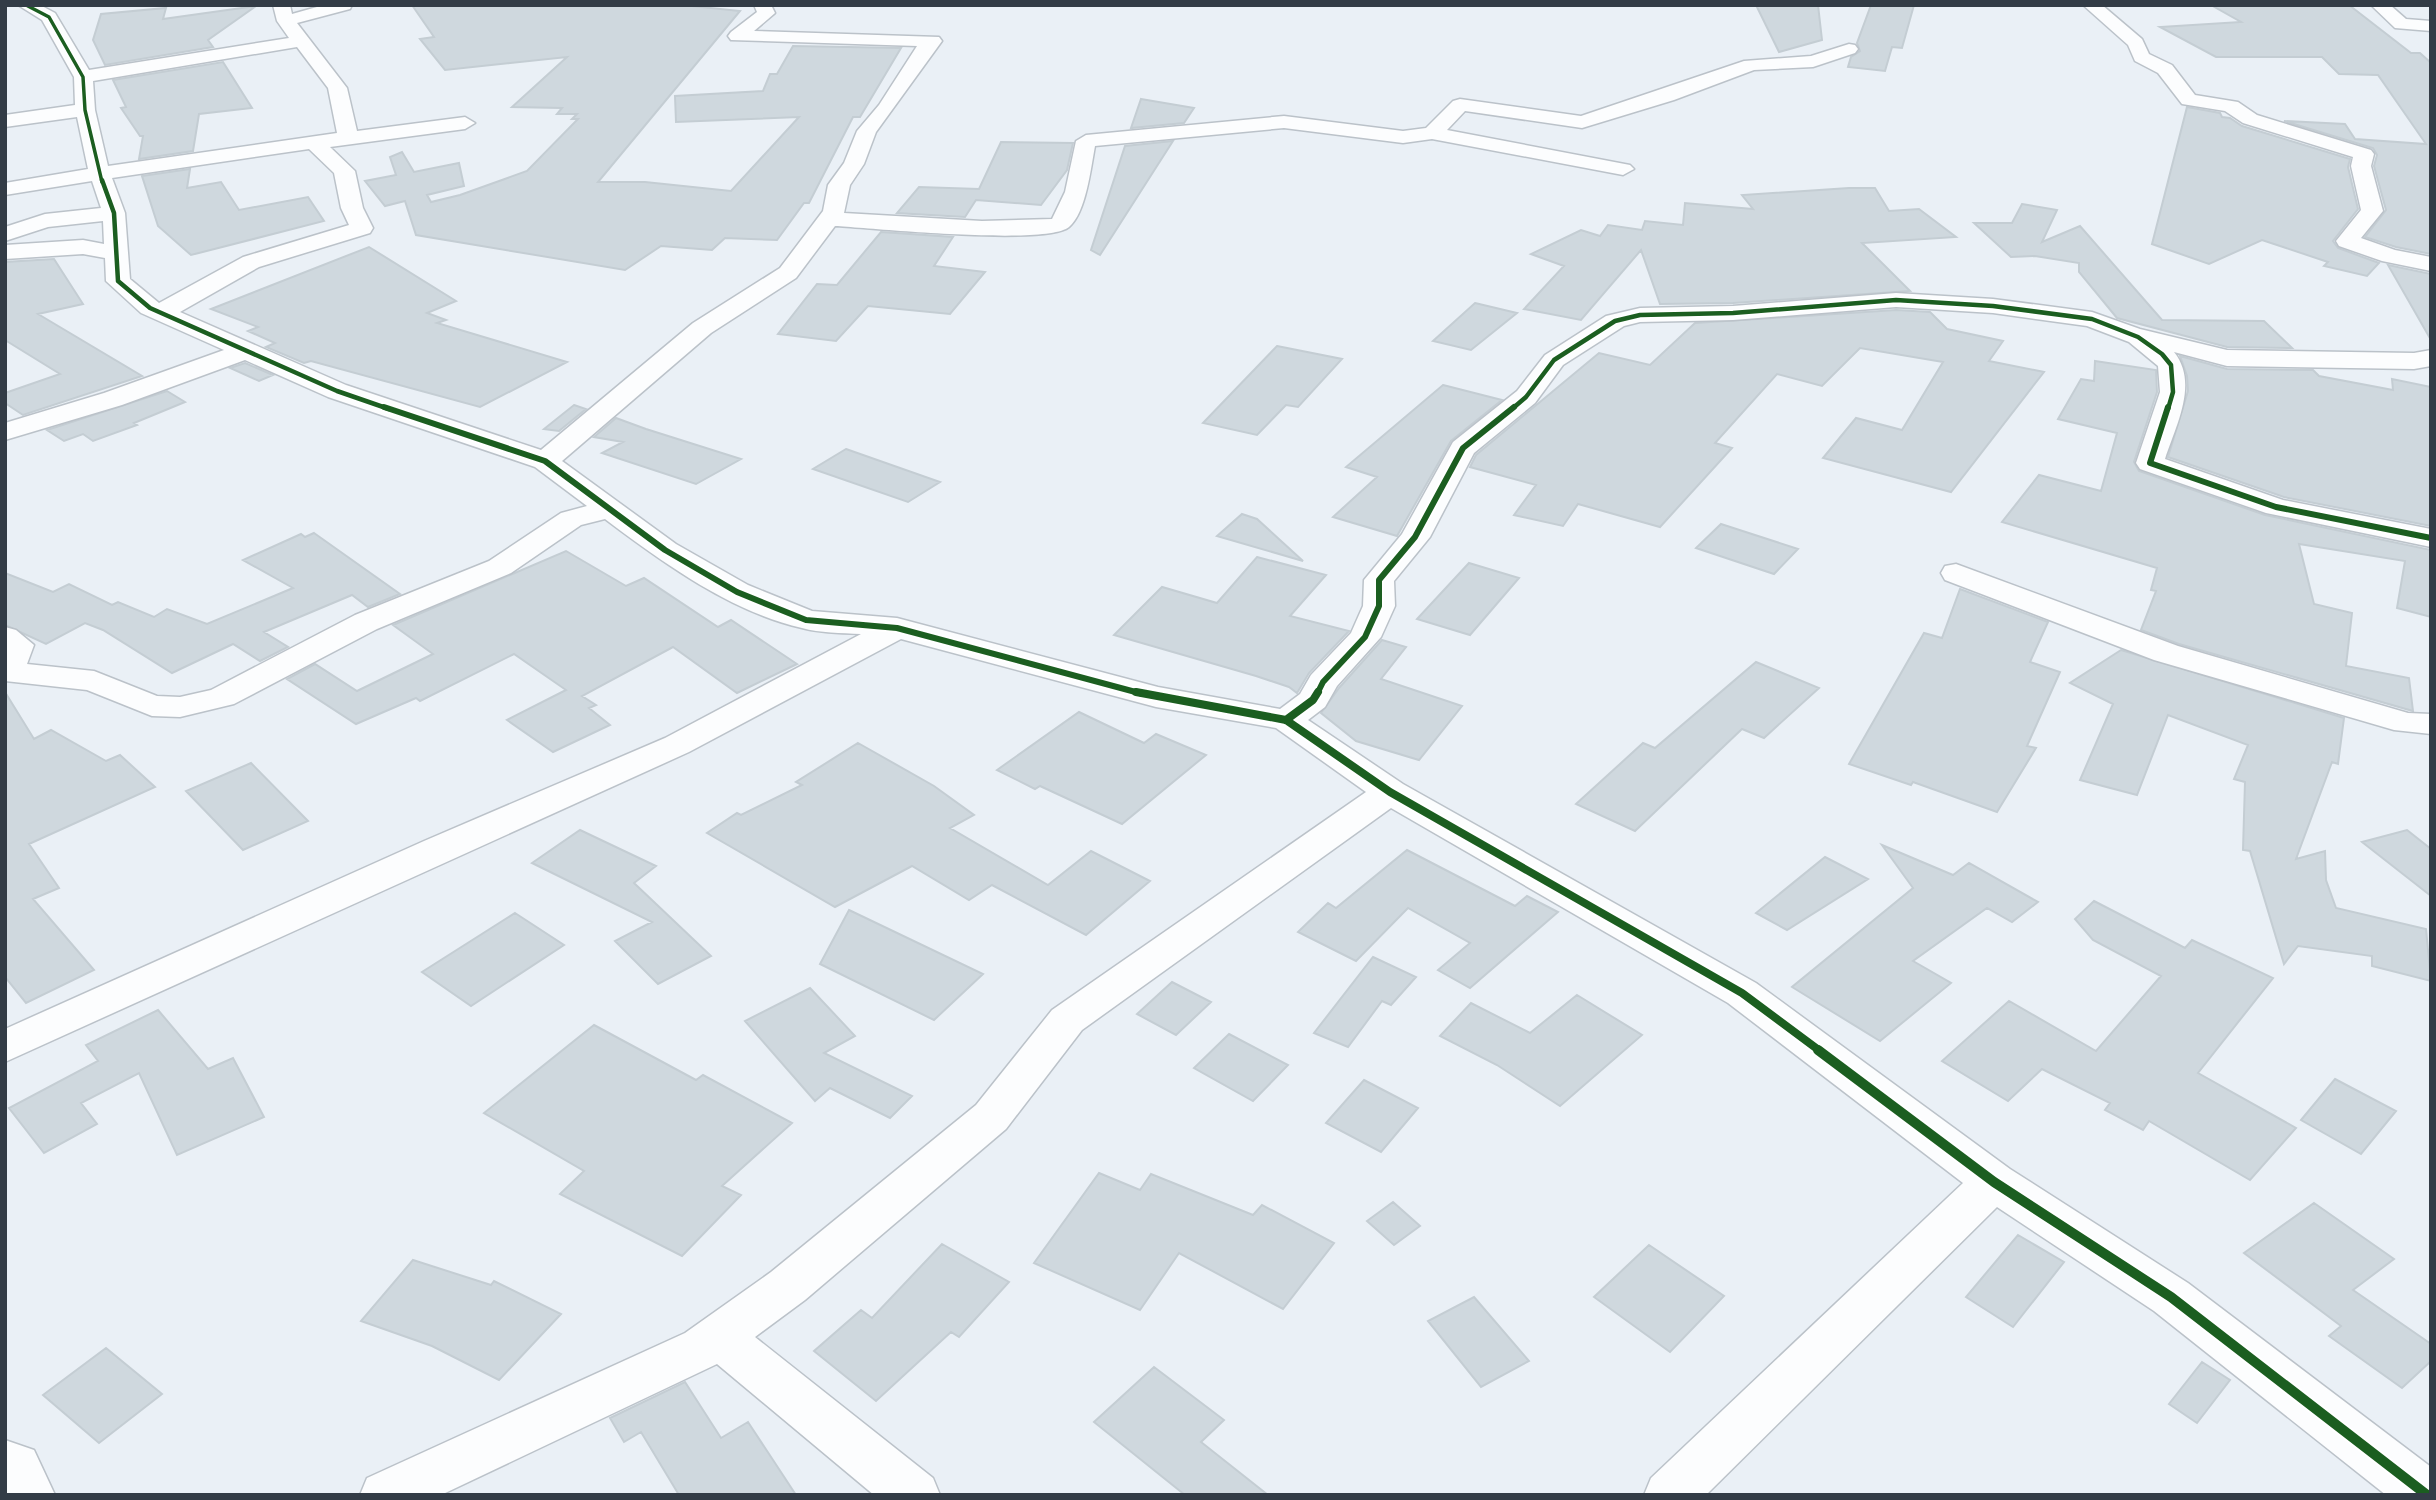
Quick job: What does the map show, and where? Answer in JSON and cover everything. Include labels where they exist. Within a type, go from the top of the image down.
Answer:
[{"type":"street","points":[[26,5],[49,17],[84,93],[100,175],[114,213],[118,281],[158,312],[337,391],[545,461],[665,550],[737,592],[806,620],[897,628],[1156,698],[1286,720],[1390,792],[1742,993],[1994,1182],[2171,1297],[2427,1495]]},
{"type":"street","points":[[344,5],[284,13],[300,41],[337,88],[348,138]]},
{"type":"street","points":[[545,461],[702,328],[788,273],[834,212],[839,185],[854,164],[867,131],[887,108],[933,41],[737,37],[763,17],[766,13],[762,5]]},
{"type":"street","points":[[2091,5],[2136,43],[2141,57],[2165,69],[2189,100],[2231,106],[2250,119],[2364,154],[2361,166],[2372,211],[2347,241],[2390,257],[2431,264]]},
{"type":"street","points":[[2379,5],[2400,24],[2431,26]]},
{"type":"street","points":[[2400,24],[2398,30],[2413,42]]},
{"type":"street","points":[[5,121],[84,93],[300,41]]},
{"type":"street","points":[[1432,133],[1461,106],[1582,122],[1667,96],[1751,65],[1813,61],[1849,48]]},
{"type":"street","points":[[5,190],[209,156],[465,122]]},
{"type":"street","points":[[829,219],[982,228],[1045,228],[1061,223],[1076,192],[1086,141],[1283,122],[1403,137],[1432,133],[1623,169]]},
{"type":"street","points":[[158,312],[184,302],[251,262],[362,228],[352,208],[344,171],[315,144]]},
{"type":"street","points":[[5,234],[45,221],[114,213]]},
{"type":"street","points":[[5,252],[83,247],[118,253]]},
{"type":"street","points":[[1286,720],[1313,700],[1324,681],[1365,637],[1379,606],[1379,580],[1415,537],[1463,448],[1526,397],[1555,360],[1615,321],[1663,313],[1733,313],[1826,304],[1937,301],[2092,319],[2138,337],[2162,354],[2171,365],[2173,392],[2150,463],[2276,507],[2431,538]]},
{"type":"street","points":[[2123,331],[2227,358],[2414,361],[2431,358]]},
{"type":"street","points":[[5,432],[113,399],[245,351]]},
{"type":"street","points":[[5,637],[18,645],[8,672],[94,681],[152,706],[180,707],[222,697],[366,622],[500,567],[571,519],[611,509]]},
{"type":"street","points":[[1955,573],[2166,653],[2406,723],[2431,724]]},
{"type":"street","points":[[5,1047],[437,850],[677,745],[897,628]]},
{"type":"street","points":[[386,1495],[702,1348],[788,1286],[991,1118],[1067,1020],[1390,792]]},
{"type":"street","points":[[1691,1488],[1994,1182]]},
{"type":"street","points":[[718,1336],[914,1495]]},
{"type":"street","points":[[5,1463],[16,1467],[29,1495]]},
{"type":"building","points":[[412,5],[682,5],[740,11],[598,182],[645,182],[731,191],[799,117],[676,122],[675,96],[763,91],[770,74],[777,74],[793,46],[901,48],[860,117],[853,117],[809,203],[804,203],[777,240],[725,238],[712,250],[661,246],[625,270],[416,235],[405,201],[385,206],[365,181],[396,175],[390,157],[402,152],[414,172],[459,163],[464,186],[427,195],[431,202],[460,195],[527,171],[578,119],[572,119],[577,114],[557,114],[562,108],[512,107],[567,57],[445,70],[420,39],[434,37]]},
{"type":"building","points":[[1756,5],[1818,5],[1822,40],[1779,52]]},
{"type":"building","points":[[1871,5],[1914,5],[1902,48],[1892,47],[1885,71],[1848,67],[1851,57],[1860,51],[1857,43]]},
{"type":"building","points":[[2211,5],[2349,5],[2411,53],[2420,53],[2431,63],[2431,254],[2365,237],[2386,210],[2374,166],[2377,155],[2373,148],[2284,121],[2345,124],[2355,139],[2426,144],[2378,75],[2339,74],[2322,57],[2216,57],[2160,27],[2241,22]]},
{"type":"building","points":[[256,6],[208,40],[213,47],[105,65],[93,40],[101,14],[166,8],[163,19]]},
{"type":"building","points":[[223,62],[252,108],[199,114],[193,151],[139,159],[143,136],[140,136],[121,108],[126,107],[113,80]]},
{"type":"building","points":[[1141,99],[1194,108],[1184,123],[1131,128]]},
{"type":"building","points":[[2187,107],[2220,113],[2222,117],[2230,118],[2242,126],[2350,159],[2348,167],[2358,209],[2333,241],[2338,248],[2379,263],[2367,276],[2324,266],[2328,262],[2262,240],[2209,264],[2152,244]]},
{"type":"building","points":[[1173,141],[1100,255],[1091,250],[1125,146]]},
{"type":"building","points":[[1001,142],[1073,143],[1067,170],[1041,205],[976,200],[965,217],[897,213],[919,187],[979,189]]},
{"type":"building","points":[[190,169],[187,188],[221,182],[239,210],[308,197],[324,221],[191,255],[158,226],[142,176]]},
{"type":"building","points":[[1875,188],[1889,211],[1919,209],[1956,237],[1862,243],[1910,291],[1733,303],[1660,304],[1641,250],[1581,320],[1524,309],[1564,266],[1531,254],[1581,230],[1600,236],[1608,225],[1642,230],[1645,221],[1683,225],[1685,203],[1753,209],[1742,195]]},
{"type":"building","points":[[2022,204],[2057,210],[2042,242],[2080,226],[2162,320],[2264,321],[2292,348],[2227,347],[2117,318],[2079,272],[2079,263],[2035,256],[2011,257],[1974,223],[2012,223]]},
{"type":"building","points":[[881,232],[953,237],[934,266],[985,272],[950,314],[868,306],[836,341],[778,334],[817,284],[837,285]]},
{"type":"building","points":[[369,247],[456,301],[427,313],[446,320],[437,323],[567,362],[480,407],[311,361],[304,363],[266,347],[275,343],[248,331],[258,327],[211,309]]},
{"type":"building","points":[[54,259],[83,304],[38,314],[142,376],[23,415],[5,403],[5,393],[60,374],[5,340],[5,262]]},
{"type":"building","points":[[2388,265],[2431,274],[2431,340]]},
{"type":"building","points":[[1475,303],[1517,313],[1471,350],[1433,341]]},
{"type":"building","points":[[1896,310],[1930,312],[1947,329],[2003,341],[1989,361],[2044,372],[1951,492],[1823,458],[1856,418],[1902,430],[1943,362],[1860,348],[1822,386],[1777,374],[1715,443],[1732,448],[1660,527],[1578,504],[1563,526],[1514,515],[1536,485],[1470,467],[1476,455],[1599,353],[1650,365],[1695,323]]},
{"type":"building","points":[[1277,346],[1342,359],[1298,407],[1286,405],[1257,435],[1203,423]]},
{"type":"building","points":[[2180,356],[2227,369],[2313,370],[2319,376],[2393,390],[2392,379],[2431,387],[2431,526],[2284,497],[2168,457],[2188,391],[2187,376]]},
{"type":"building","points":[[2095,361],[2156,370],[2157,392],[2134,462],[2139,471],[2265,515],[2431,550],[2431,617],[2397,608],[2405,561],[2299,544],[2314,604],[2352,613],[2346,666],[2409,678],[2413,711],[2179,644],[2141,630],[2156,591],[2151,590],[2157,568],[2002,522],[2039,475],[2101,491],[2117,433],[2058,419],[2081,379],[2094,381]]},
{"type":"building","points":[[245,363],[273,375],[259,381],[230,368]]},
{"type":"building","points":[[1443,385],[1502,400],[1451,441],[1397,536],[1333,517],[1377,477],[1346,467]]},
{"type":"building","points":[[167,391],[185,402],[134,423],[137,425],[93,441],[83,434],[64,441],[47,430]]},
{"type":"building","points":[[574,405],[586,409],[559,431],[544,429]]},
{"type":"building","points":[[616,418],[741,459],[696,484],[602,453],[623,442],[594,437]]},
{"type":"building","points":[[846,449],[940,482],[908,502],[813,469]]},
{"type":"building","points":[[1242,514],[1257,519],[1303,561],[1217,536]]},
{"type":"building","points":[[1721,524],[1798,549],[1774,574],[1696,548]]},
{"type":"building","points":[[314,533],[400,594],[368,607],[352,595],[264,632],[288,647],[260,661],[233,644],[172,673],[103,630],[85,623],[46,644],[5,625],[5,573],[53,592],[69,584],[112,605],[118,602],[154,617],[167,609],[207,624],[293,588],[243,560],[301,534],[305,537]]},
{"type":"building","points":[[566,551],[626,586],[644,578],[718,627],[731,620],[797,664],[737,693],[673,647],[582,696],[596,705],[589,708],[610,725],[553,752],[507,720],[566,690],[514,654],[420,701],[416,698],[356,724],[287,679],[315,664],[357,691],[433,654],[393,625]]},
{"type":"building","points":[[1257,557],[1326,575],[1290,616],[1349,631],[1309,673],[1297,693],[1289,687],[1256,676],[1114,635],[1162,587],[1217,603]]},
{"type":"building","points":[[1469,563],[1519,578],[1470,635],[1417,619]]},
{"type":"building","points":[[1960,589],[2048,622],[2030,662],[2060,672],[2027,746],[2036,748],[1997,812],[1913,782],[1911,785],[1849,764],[1924,633],[1942,638]]},
{"type":"building","points":[[1382,640],[1406,647],[1381,679],[1462,706],[1419,760],[1356,741],[1321,713],[1339,688]]},
{"type":"building","points":[[2121,650],[2344,718],[2338,764],[2332,762],[2296,859],[2325,851],[2326,880],[2336,908],[2426,929],[2431,981],[2372,966],[2372,956],[2298,946],[2284,964],[2250,851],[2243,850],[2245,782],[2234,779],[2248,745],[2168,715],[2137,795],[2080,780],[2113,704],[2070,683]]},
{"type":"building","points":[[1756,662],[1819,688],[1764,738],[1742,729],[1635,831],[1576,804],[1643,743],[1655,748]]},
{"type":"building","points":[[5,692],[34,739],[51,730],[106,761],[120,755],[155,787],[29,844],[59,888],[33,899],[94,970],[26,1003],[5,977]]},
{"type":"building","points":[[1079,712],[1144,743],[1156,734],[1206,755],[1122,824],[1040,786],[1035,789],[997,770]]},
{"type":"building","points":[[858,743],[934,786],[974,815],[950,828],[1048,885],[1091,851],[1150,881],[1086,935],[992,885],[969,900],[912,866],[835,907],[707,833],[737,813],[741,815],[802,785],[796,782]]},
{"type":"building","points":[[251,763],[308,821],[243,850],[186,791]]},
{"type":"building","points":[[580,830],[656,866],[634,883],[711,956],[658,984],[615,941],[652,922],[532,863]]},
{"type":"building","points":[[2407,830],[2431,849],[2431,896],[2362,842]]},
{"type":"building","points":[[1882,845],[1953,875],[1969,863],[2038,902],[2012,922],[1987,908],[1913,961],[1951,983],[1880,1041],[1792,987],[1913,888]]},
{"type":"building","points":[[1407,850],[1515,906],[1527,896],[1558,912],[1470,988],[1438,970],[1470,943],[1408,908],[1356,961],[1298,932],[1328,903],[1336,908]]},
{"type":"building","points":[[1825,857],[1868,879],[1787,930],[1756,913]]},
{"type":"building","points":[[2094,901],[2185,948],[2192,940],[2273,978],[2198,1073],[2296,1128],[2250,1180],[2149,1121],[2143,1130],[2105,1110],[2110,1103],[2042,1069],[2008,1101],[1942,1061],[2009,1001],[2096,1051],[2161,976],[2093,940],[2075,919]]},
{"type":"building","points":[[849,910],[983,974],[934,1020],[820,964]]},
{"type":"building","points":[[515,913],[564,945],[471,1006],[422,972]]},
{"type":"building","points":[[1373,957],[1416,977],[1391,1005],[1382,1001],[1348,1047],[1314,1033]]},
{"type":"building","points":[[1172,982],[1211,1002],[1176,1035],[1137,1014]]},
{"type":"building","points":[[810,988],[855,1036],[824,1053],[912,1096],[890,1118],[830,1088],[815,1101],[745,1021]]},
{"type":"building","points":[[1577,995],[1642,1035],[1560,1106],[1497,1065],[1440,1036],[1471,1003],[1530,1033]]},
{"type":"building","points":[[158,1010],[208,1069],[233,1058],[264,1117],[177,1155],[139,1073],[81,1103],[97,1124],[44,1153],[9,1108],[98,1061],[86,1045]]},
{"type":"building","points":[[594,1025],[696,1080],[703,1075],[792,1123],[722,1186],[741,1195],[682,1256],[560,1194],[584,1171],[484,1113]]},
{"type":"building","points":[[1229,1034],[1288,1065],[1253,1101],[1194,1068]]},
{"type":"building","points":[[2335,1079],[2396,1111],[2361,1154],[2301,1120]]},
{"type":"building","points":[[1364,1080],[1418,1108],[1381,1152],[1326,1123]]},
{"type":"building","points":[[1099,1173],[1140,1190],[1151,1174],[1253,1215],[1262,1205],[1334,1243],[1283,1309],[1179,1253],[1140,1310],[1034,1263]]},
{"type":"building","points":[[1393,1202],[1420,1226],[1394,1245],[1367,1221]]},
{"type":"building","points":[[2314,1203],[2394,1259],[2353,1290],[2431,1344],[2431,1361],[2402,1388],[2329,1336],[2341,1326],[2244,1253]]},
{"type":"building","points":[[2018,1235],[2064,1262],[2013,1327],[1966,1297]]},
{"type":"building","points":[[942,1244],[1009,1282],[959,1337],[951,1332],[876,1401],[814,1351],[861,1310],[872,1318]]},
{"type":"building","points":[[1649,1245],[1724,1296],[1670,1352],[1594,1297]]},
{"type":"building","points":[[413,1260],[491,1285],[494,1281],[561,1314],[499,1380],[432,1346],[361,1321]]},
{"type":"building","points":[[1474,1297],[1529,1361],[1481,1387],[1428,1321]]},
{"type":"building","points":[[106,1348],[162,1394],[99,1443],[43,1395]]},
{"type":"building","points":[[2202,1362],[2230,1380],[2197,1423],[2169,1404]]},
{"type":"building","points":[[1154,1367],[1224,1420],[1201,1442],[1268,1495],[1185,1495],[1094,1422]]},
{"type":"building","points":[[685,1382],[721,1438],[748,1422],[796,1495],[679,1495],[641,1432],[624,1442],[610,1418]]},
{"type":"cycle path","points":[[26,5],[49,17],[83,77],[85,110],[100,175],[114,213],[118,281],[150,308],[337,391],[545,461],[665,550],[737,592],[806,620],[897,628],[1156,697],[1286,720],[1390,792],[1742,993],[1994,1182],[2171,1297],[2427,1495]]},
{"type":"cycle path","points":[[1286,720],[1313,700],[1323,682],[1365,637],[1379,606],[1379,580],[1415,537],[1463,448],[1526,397],[1554,360],[1615,321],[1640,315],[1733,313],[1896,300],[1993,306],[2092,319],[2138,337],[2162,354],[2171,365],[2173,392],[2150,463],[2276,507],[2431,538]]}]
